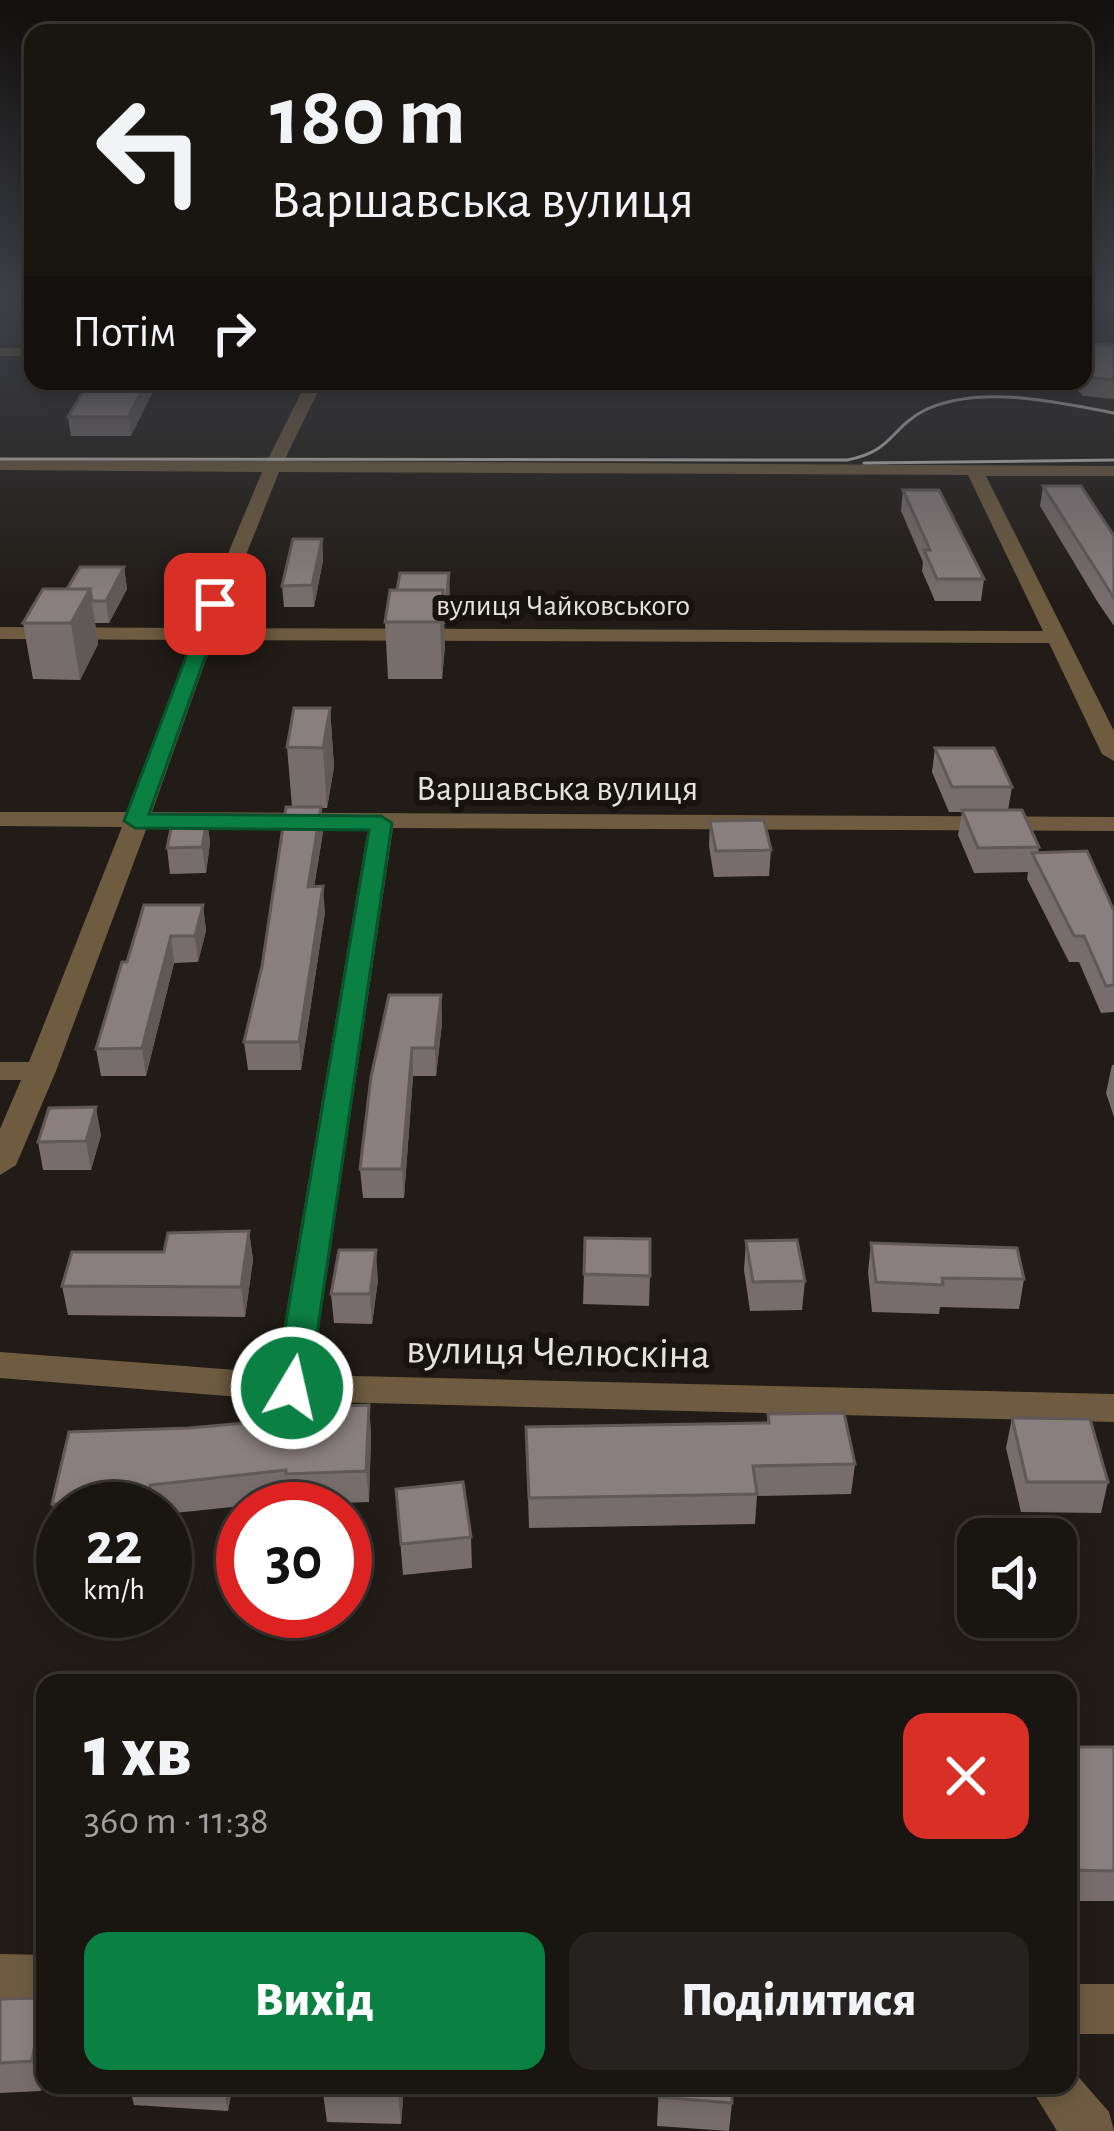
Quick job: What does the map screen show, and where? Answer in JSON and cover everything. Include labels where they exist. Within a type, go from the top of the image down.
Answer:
[{"type":"street","points":[[0,1165],[41,1071],[202,634],[306,399]]},
{"type":"street","points":[[0,465],[1114,471]]},
{"type":"street","points":[[974,469],[1114,754]]},
{"type":"street","name":"вулиця Чайковського","points":[[0,634],[1055,637]]},
{"type":"street","name":"Варшавська вулиця","points":[[0,819],[1114,824]]},
{"type":"street","points":[[292,1388],[381,823]]},
{"type":"street","points":[[0,1071],[41,1071]]},
{"type":"street","name":"вулиця Челюскіна","points":[[0,1365],[292,1388],[1114,1408]]},
{"type":"street","points":[[0,1978],[36,1979]]},
{"type":"street","points":[[1077,2009],[1114,2009]]},
{"type":"street","points":[[1062,2094],[1090,2131]]},
{"type":"building","points":[[78,399],[137,399],[128,417],[68,417]]},
{"type":"building","points":[[1043,486],[1081,486],[1114,536],[1114,598]]},
{"type":"building","points":[[903,490],[939,490],[984,579],[937,579],[924,550],[930,550]]},
{"type":"building","points":[[293,539],[322,539],[312,585],[282,586]]},
{"type":"building","points":[[80,567],[124,567],[106,601],[92,601],[90,589],[67,589]]},
{"type":"building","points":[[400,573],[449,573],[446,602],[443,590],[397,590]]},
{"type":"building","points":[[43,589],[90,589],[71,623],[23,623]]},
{"type":"building","points":[[390,590],[443,590],[440,622],[385,622]]},
{"type":"building","points":[[294,708],[330,708],[323,748],[287,747]]},
{"type":"building","points":[[935,748],[994,748],[1012,787],[952,787]]},
{"type":"building","points":[[286,807],[321,807],[308,887],[323,886],[299,1042],[244,1042],[262,966]]},
{"type":"building","points":[[962,810],[1022,810],[1039,847],[978,848]]},
{"type":"building","points":[[207,818],[202,847],[167,848],[173,819]]},
{"type":"building","points":[[764,820],[771,850],[716,851],[710,821]]},
{"type":"building","points":[[1087,851],[1114,911],[1114,985],[1106,986],[1084,936],[1074,936],[1032,853]]},
{"type":"building","points":[[144,905],[203,905],[195,936],[171,936],[142,1048],[96,1049],[122,962],[127,962]]},
{"type":"building","points":[[389,995],[441,995],[435,1048],[412,1048],[402,1169],[360,1169],[371,1077]]},
{"type":"building","points":[[96,1107],[86,1141],[38,1142],[49,1108]]},
{"type":"building","points":[[249,1231],[241,1287],[62,1286],[72,1252],[164,1252],[168,1233]]},
{"type":"building","points":[[585,1238],[650,1239],[650,1276],[584,1274]]},
{"type":"building","points":[[797,1240],[805,1281],[753,1282],[746,1241]]},
{"type":"building","points":[[871,1243],[1017,1248],[1024,1279],[942,1278],[943,1285],[876,1282]]},
{"type":"building","points":[[339,1250],[376,1250],[370,1294],[331,1294]]},
{"type":"building","points":[[369,1405],[366,1471],[286,1474],[286,1470],[177,1482],[57,1482],[69,1432],[291,1419],[291,1408]]},
{"type":"building","points":[[844,1413],[855,1464],[753,1466],[757,1494],[529,1498],[526,1427],[769,1423],[768,1414]]},
{"type":"building","points":[[1012,1418],[1090,1419],[1108,1482],[1027,1482]]},
{"type":"building","points":[[463,1482],[471,1537],[401,1544],[396,1489]]},
{"type":"building","points":[[1077,1747],[1114,1747],[1114,1871],[1077,1870]]},
{"type":"building","points":[[36,1998],[32,2061],[0,2063],[0,1999]]},
{"type":"building","points":[[732,2094],[732,2103],[659,2097]]},
{"type":"tram line","points":[[0,459],[847,460],[874,451],[925,410],[961,399]]},
{"type":"tram line","points":[[1031,399],[1114,413]]},
{"type":"tram line","points":[[864,463],[1114,460]]},
{"type":"route","points":[[215,604],[135,821],[381,823],[292,1388]]}]
